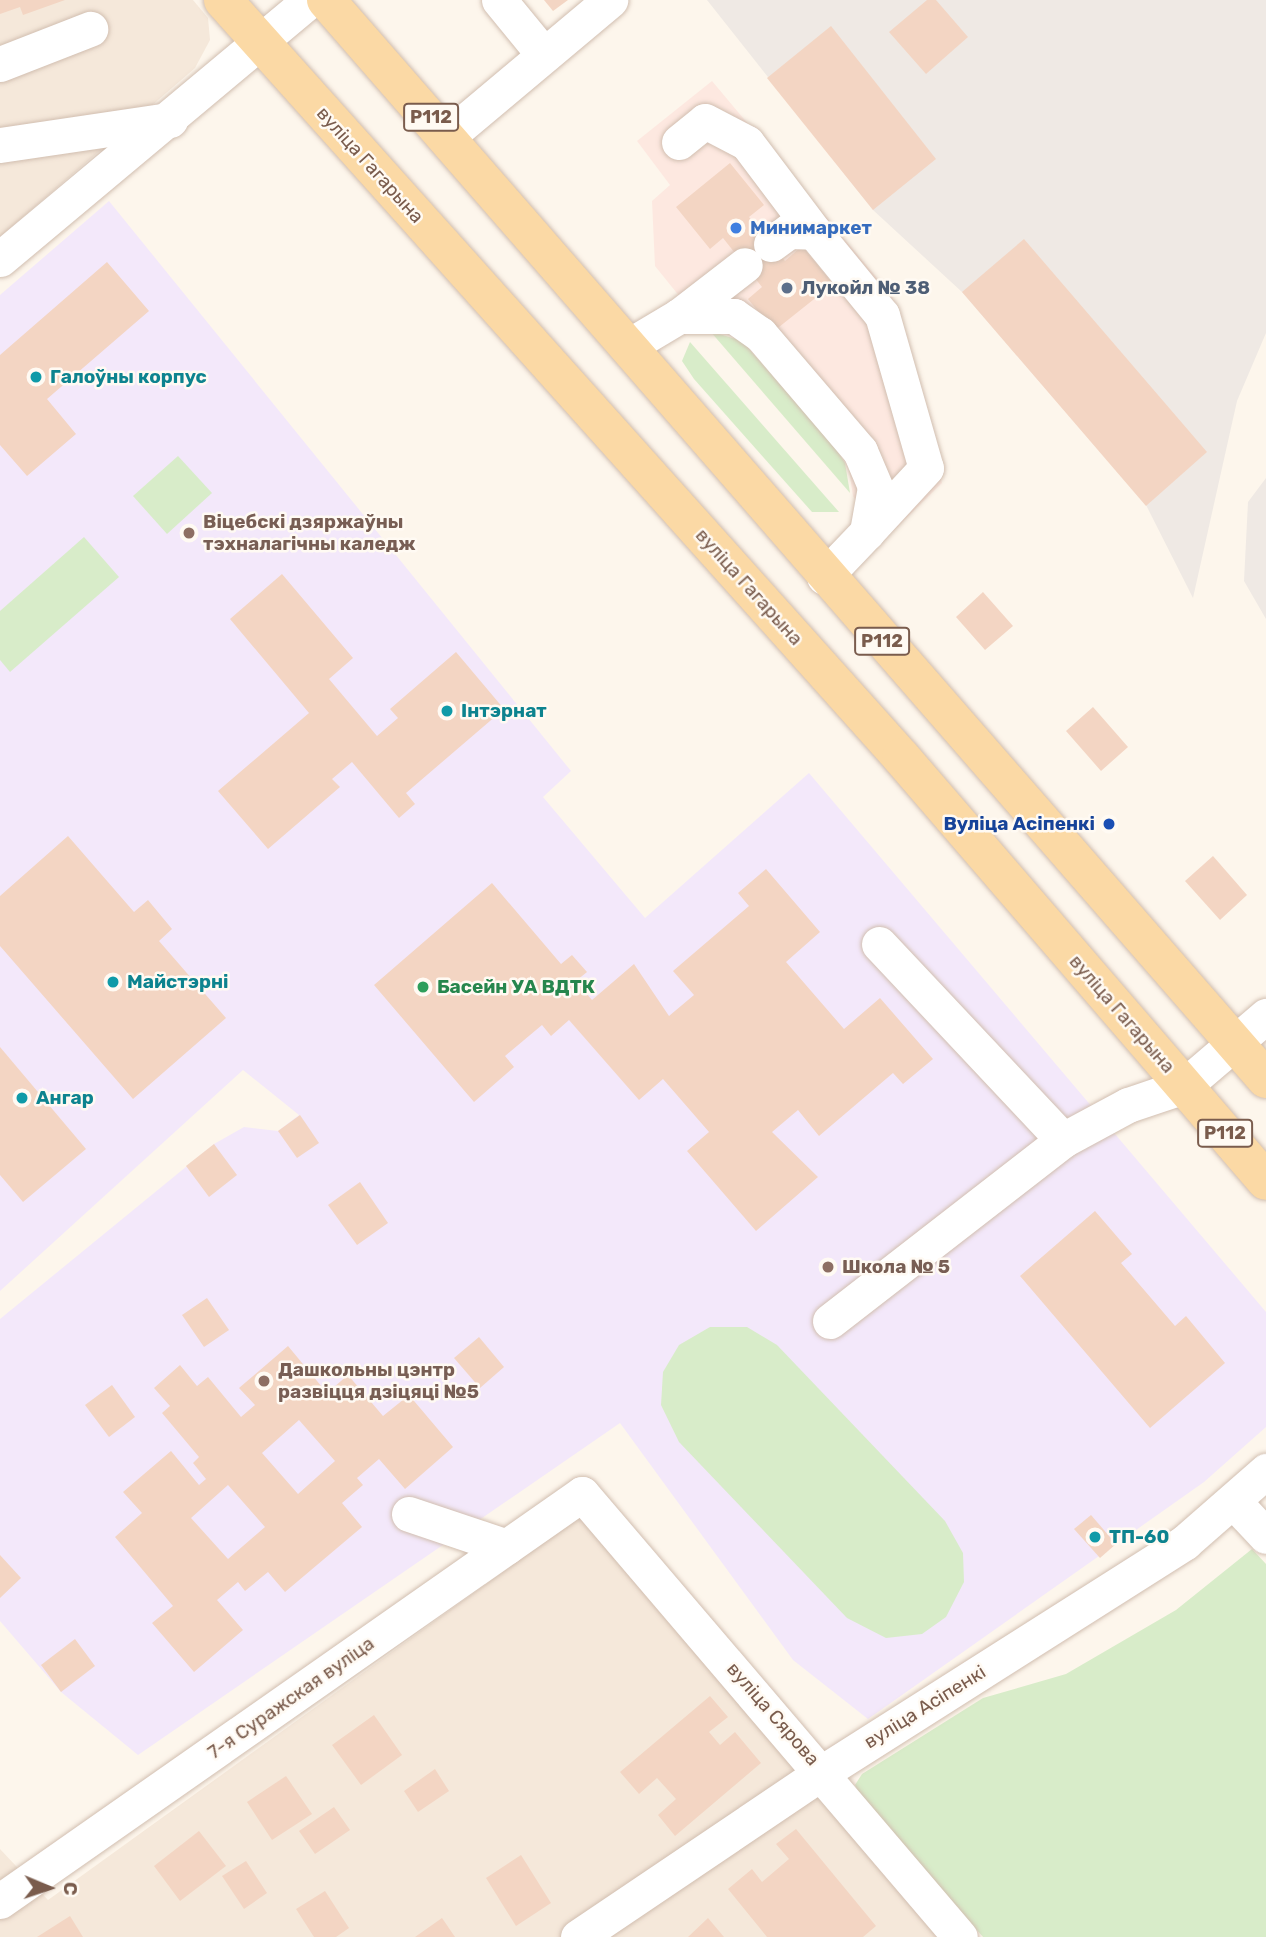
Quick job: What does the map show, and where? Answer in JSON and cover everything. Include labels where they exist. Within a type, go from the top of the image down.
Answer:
[{"type":"main road","name":"вуліца Гагарына","points":[[223,0],[901,757],[1266,1181]]},
{"type":"main road","name":"Р112","points":[[326,0],[447,136],[824,577],[1266,1079]]},
{"type":"street","points":[[0,259],[170,120],[310,0]]},
{"type":"street","points":[[499,0],[544,55]]},
{"type":"street","points":[[447,136],[610,0]]},
{"type":"street","points":[[0,64],[90,29]]},
{"type":"street","points":[[0,145],[170,120]]},
{"type":"street","points":[[679,142],[705,121],[747,143],[814,232],[882,315],[926,468],[824,577]]},
{"type":"street","points":[[627,347],[679,316],[789,231],[814,232]]},
{"type":"street","points":[[679,316],[734,316],[760,334],[860,451],[875,487],[867,532]]},
{"type":"street","points":[[879,944],[1063,1140]]},
{"type":"street","points":[[830,1321],[1063,1140],[1128,1105],[1184,1086],[1266,1016]]},
{"type":"street","name":"вуліца Асіпенкі","points":[[578,1937],[823,1772],[1185,1542],[1266,1471]]},
{"type":"street","name":"7-я Суражская вуліца","points":[[0,1901],[582,1494]]},
{"type":"street","name":"вуліца Сярова","points":[[582,1494],[823,1772],[960,1937]]},
{"type":"street","points":[[1233,1502],[1266,1536]]},
{"type":"street","points":[[409,1514],[507,1547]]},
{"type":"shaded area","points":[[0,0],[193,0],[208,18],[210,40],[195,68],[0,237]]},
{"type":"shaded area","points":[[707,0],[1266,0],[1266,333],[1237,401],[1193,598],[1146,505],[962,292],[873,210]]},
{"type":"shaded area","points":[[712,81],[892,296],[942,483],[884,540],[853,496],[848,463],[736,332],[705,328],[655,266],[652,201],[670,185],[637,141]]},
{"type":"shaded area","points":[[109,201],[571,771],[543,797],[645,918],[809,773],[1266,1312],[1266,1427],[1204,1482],[868,1719],[793,1660],[620,1423],[138,1755],[61,1692],[0,1621],[0,1319],[214,1144],[244,1127],[278,1131],[299,1115],[243,1070],[0,1291],[0,295]]},
{"type":"shaded area","points":[[1266,478],[1266,619],[1244,581],[1248,502]]},
{"type":"shaded area","points":[[586,1512],[939,1937],[0,1937],[0,1849],[48,1900]]},
{"type":"green space","points":[[710,331],[742,341],[833,444],[845,463],[850,493]]},
{"type":"green space","points":[[690,342],[839,512],[812,512],[694,379],[682,361]]},
{"type":"green space","points":[[178,456],[212,493],[167,534],[133,496]]},
{"type":"green space","points":[[84,537],[119,577],[10,672],[0,660],[0,611]]},
{"type":"green space","points":[[710,1327],[747,1327],[777,1345],[945,1521],[963,1553],[964,1582],[946,1617],[922,1634],[886,1638],[847,1618],[679,1442],[661,1405],[663,1372],[679,1345]]},
{"type":"green space","points":[[1252,1549],[1266,1564],[1266,1937],[983,1937],[861,1798],[855,1785],[862,1774],[983,1698],[1066,1674],[1176,1610]]},
{"type":"building","points":[[0,0],[65,0],[23,15],[20,7],[0,14]]},
{"type":"building","points":[[544,0],[568,0],[553,11]]},
{"type":"building","points":[[927,0],[936,0],[968,37],[926,74],[889,32]]},
{"type":"building","points":[[831,26],[936,159],[873,210],[767,78]]},
{"type":"building","points":[[730,163],[764,205],[749,217],[785,261],[802,246],[833,284],[774,331],[748,299],[762,287],[723,238],[710,249],[676,207]]},
{"type":"building","points":[[1024,239],[1207,452],[1146,506],[962,292]]},
{"type":"building","name":"Галоўны корпус","points":[[107,262],[149,311],[47,399],[76,434],[27,476],[0,445],[0,355]]},
{"type":"building","name":"Інтэрнат","points":[[282,574],[353,658],[329,679],[377,736],[398,718],[390,709],[456,652],[504,709],[406,793],[415,804],[399,818],[352,762],[332,779],[340,787],[268,849],[218,791],[309,713],[230,619]]},
{"type":"building","points":[[983,592],[1013,626],[985,650],[956,617]]},
{"type":"building","points":[[1093,707],[1128,747],[1101,771],[1066,731]]},
{"type":"building","name":"Майстэрні","points":[[68,836],[134,912],[148,900],[172,929],[159,941],[226,1018],[133,1099],[0,946],[0,896]]},
{"type":"building","points":[[1213,856],[1247,895],[1220,920],[1185,881]]},
{"type":"building","points":[[766,869],[820,932],[786,962],[844,1029],[880,998],[933,1059],[903,1084],[893,1073],[819,1136],[798,1110],[772,1132],[818,1177],[756,1231],[687,1151],[709,1132],[663,1079],[639,1100],[569,1020],[551,1036],[542,1025],[505,1056],[514,1067],[474,1102],[374,985],[492,883],[561,964],[572,955],[587,972],[576,981],[592,1000],[634,964],[669,1016],[694,995],[673,971],[749,906],[738,893]]},
{"type":"building","name":"Ангар","points":[[0,1047],[86,1149],[23,1202],[0,1175]]},
{"type":"building","points":[[300,1115],[319,1143],[297,1158],[278,1131]]},
{"type":"building","points":[[214,1144],[237,1175],[209,1197],[186,1166]]},
{"type":"building","points":[[360,1182],[388,1223],[357,1245],[328,1205]]},
{"type":"building","points":[[1095,1211],[1132,1254],[1121,1263],[1175,1326],[1186,1316],[1225,1363],[1150,1428],[1020,1276]]},
{"type":"building","points":[[207,1298],[229,1330],[204,1347],[182,1315]]},
{"type":"building","points":[[479,1337],[504,1367],[480,1388],[454,1358]]},
{"type":"building","points":[[288,1346],[327,1393],[348,1375],[383,1416],[409,1395],[453,1447],[405,1489],[379,1459],[357,1478],[363,1485],[342,1503],[362,1527],[285,1592],[268,1572],[245,1591],[238,1582],[217,1600],[243,1630],[194,1672],[152,1623],[173,1606],[115,1537],[142,1513],[123,1492],[171,1451],[199,1485],[206,1479],[193,1463],[199,1457],[162,1413],[170,1406],[154,1388],[180,1365],[197,1386],[208,1377],[241,1417],[255,1405],[239,1388]],"holes":[[[299,1420],[335,1461],[298,1494],[262,1453]],[[228,1485],[265,1527],[228,1559],[191,1518]]]},
{"type":"building","points":[[112,1385],[135,1417],[109,1437],[85,1405]]},
{"type":"building","name":"ТП-60","points":[[1091,1515],[1116,1544],[1100,1558],[1074,1529]]},
{"type":"building","points":[[0,1555],[21,1578],[0,1598]]},
{"type":"building","points":[[75,1639],[95,1666],[61,1692],[41,1665]]},
{"type":"building","points":[[710,1696],[728,1717],[709,1732],[720,1745],[735,1732],[761,1763],[675,1836],[658,1815],[676,1799],[657,1778],[639,1794],[620,1772]]},
{"type":"building","points":[[374,1715],[402,1755],[361,1785],[332,1745]]},
{"type":"building","points":[[435,1769],[449,1791],[418,1812],[404,1791]]},
{"type":"building","points":[[286,1776],[312,1814],[272,1840],[247,1802]]},
{"type":"building","points":[[334,1807],[350,1830],[315,1854],[299,1831]]},
{"type":"building","points":[[796,1829],[876,1926],[863,1937],[767,1937],[728,1889],[752,1869],[762,1882],[789,1859],[776,1844]]},
{"type":"building","points":[[199,1831],[226,1866],[180,1901],[154,1866]]},
{"type":"building","points":[[521,1855],[551,1903],[516,1926],[486,1878]]},
{"type":"building","points":[[246,1861],[267,1893],[244,1909],[222,1876]]},
{"type":"building","points":[[325,1891],[349,1928],[336,1937],[314,1937],[296,1909]]},
{"type":"building","points":[[70,1916],[83,1937],[37,1937]]},
{"type":"building","points":[[442,1918],[455,1937],[415,1937]]},
{"type":"building","points":[[708,1918],[724,1937],[688,1937]]},
{"type":"place","name":"Минимаркет","points":[[736,228]]},
{"type":"place","name":"Лукойл № 38","points":[[787,288]]},
{"type":"place","name":"Галоўны корпус","points":[[36,377]]},
{"type":"place","name":"Віцебскі дзяржаўны тэхналагічны каледж","points":[[189,533]]},
{"type":"place","name":"Інтэрнат","points":[[447,711]]},
{"type":"place","name":"Вуліца Асіпенкі","points":[[1109,824]]},
{"type":"place","name":"Майстэрні","points":[[113,982]]},
{"type":"place","name":"Басейн УА ВДТК","points":[[423,987]]},
{"type":"place","name":"Ангар","points":[[22,1098]]},
{"type":"place","name":"Школа № 5","points":[[828,1267]]},
{"type":"place","name":"Дашкольны цэнтр развіцця дзіцяці №5","points":[[264,1381]]},
{"type":"place","name":"ТП-60","points":[[1095,1537]]}]
